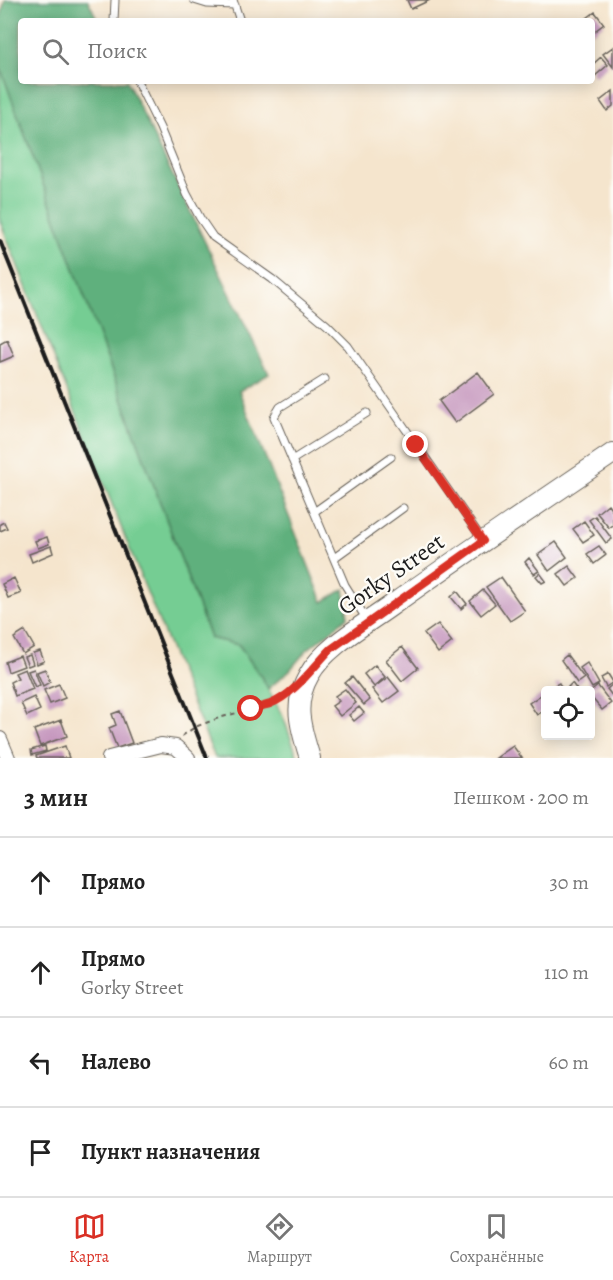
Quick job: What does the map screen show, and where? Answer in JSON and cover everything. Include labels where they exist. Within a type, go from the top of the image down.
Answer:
[{"type":"street","name":"Gorky Street","points":[[310,758],[300,726],[294,692],[316,663],[368,622],[613,453]]},
{"type":"street","points":[[0,739],[8,758]]},
{"type":"street","points":[[109,758],[161,745],[176,747],[188,758]]},
{"type":"lane","points":[[114,18],[115,0]]},
{"type":"lane","points":[[194,0],[207,4],[234,3],[239,18]]},
{"type":"lane","points":[[138,84],[160,128],[187,194],[213,237],[272,279],[327,325],[348,346],[483,541]]},
{"type":"lane","points":[[325,379],[280,407],[274,417],[345,585],[368,622]]},
{"type":"lane","points":[[292,460],[367,413]]},
{"type":"lane","points":[[314,512],[391,457]]},
{"type":"lane","points":[[334,558],[403,508]]},
{"type":"path","points":[[169,746],[195,728],[219,718],[272,703],[294,692]]},
{"type":"green space","points":[[5,0],[88,0],[97,18],[18,18],[18,84],[128,84],[269,374],[239,391],[323,602],[344,589],[348,617],[307,650],[290,670],[268,689],[239,645],[210,638],[0,67],[0,20]]},
{"type":"green space","points":[[0,67],[210,638],[239,645],[264,681],[284,719],[298,758],[215,758],[0,221]]},
{"type":"building","points":[[407,0],[430,0],[411,9]]},
{"type":"building","points":[[595,12],[604,24],[595,31],[595,18],[587,18]]},
{"type":"building","points":[[613,47],[613,67],[603,54]]},
{"type":"building","points":[[601,57],[608,65],[595,76],[595,62]]},
{"type":"building","points":[[613,91],[613,106],[607,111],[600,101]]},
{"type":"building","points":[[7,339],[14,356],[0,362],[0,343]]},
{"type":"building","points":[[478,372],[494,394],[455,423],[439,401]]},
{"type":"building","points":[[608,504],[613,511],[613,525],[609,528],[597,513]]},
{"type":"building","points":[[595,516],[612,539],[606,543],[589,520]]},
{"type":"building","points":[[584,521],[594,535],[583,542],[573,529]]},
{"type":"building","points":[[4,522],[7,528],[0,531],[0,524]]},
{"type":"building","points":[[47,537],[49,544],[38,548],[35,541]]},
{"type":"building","points":[[556,542],[567,557],[549,571],[538,555]]},
{"type":"building","points":[[51,546],[53,553],[32,562],[29,554]]},
{"type":"building","points":[[599,546],[606,555],[594,564],[587,554]]},
{"type":"building","points":[[529,558],[539,571],[534,574],[525,562]]},
{"type":"building","points":[[569,566],[578,578],[567,586],[558,574]]},
{"type":"building","points":[[540,573],[546,581],[542,583],[536,576]]},
{"type":"building","points":[[501,577],[525,611],[510,621],[486,587]]},
{"type":"building","points":[[14,578],[21,593],[8,598],[2,584]]},
{"type":"building","points":[[483,590],[495,604],[481,615],[470,601]]},
{"type":"building","points":[[457,591],[467,604],[461,609],[451,597]]},
{"type":"building","points":[[438,624],[452,642],[438,653],[424,634]]},
{"type":"building","points":[[25,631],[34,647],[23,654],[14,638]]},
{"type":"building","points":[[402,647],[418,668],[402,681],[386,660]]},
{"type":"building","points":[[40,651],[44,661],[37,664],[33,653]]},
{"type":"building","points":[[30,655],[33,664],[28,666],[24,657]]},
{"type":"building","points":[[567,655],[584,678],[577,683],[561,660]]},
{"type":"building","points":[[20,656],[24,666],[8,672],[5,662]]},
{"type":"building","points":[[587,663],[599,684],[591,686],[580,668]]},
{"type":"building","points":[[375,665],[385,677],[374,687],[364,674]]},
{"type":"building","points":[[25,669],[33,689],[15,696],[10,682],[18,678],[15,673]]},
{"type":"building","points":[[34,669],[40,685],[35,687],[28,671]]},
{"type":"building","points":[[45,669],[50,682],[43,686],[37,672]]},
{"type":"building","points":[[608,674],[613,682],[606,687],[601,678]]},
{"type":"building","points":[[352,677],[370,700],[364,705],[345,683]]},
{"type":"building","points":[[388,677],[399,691],[383,703],[372,689]]},
{"type":"building","points":[[59,684],[65,698],[50,704],[44,690]]},
{"type":"building","points":[[613,684],[613,697],[607,689]]},
{"type":"building","points":[[598,686],[611,703],[602,710],[595,702],[595,688]]},
{"type":"building","points":[[345,689],[356,703],[340,716],[332,706],[339,701],[335,696]]},
{"type":"building","points":[[541,695],[541,712],[537,715],[529,703]]},
{"type":"building","points":[[34,697],[40,710],[27,716],[21,703]]},
{"type":"building","points":[[359,707],[364,713],[354,721],[349,715]]},
{"type":"building","points":[[120,711],[132,743],[117,748],[109,728],[116,725],[112,714]]},
{"type":"building","points":[[61,720],[67,736],[40,746],[34,730]]},
{"type":"building","points":[[45,746],[46,751],[32,755],[31,750]]},
{"type":"building","points":[[65,746],[69,758],[37,758],[36,756]]},
{"type":"building","points":[[513,746],[522,758],[496,758]]},
{"type":"railway","points":[[0,241],[207,758]]},
{"type":"route","points":[[251,709],[272,703],[285,694],[308,676],[316,663],[331,649],[483,541],[416,445]]}]
